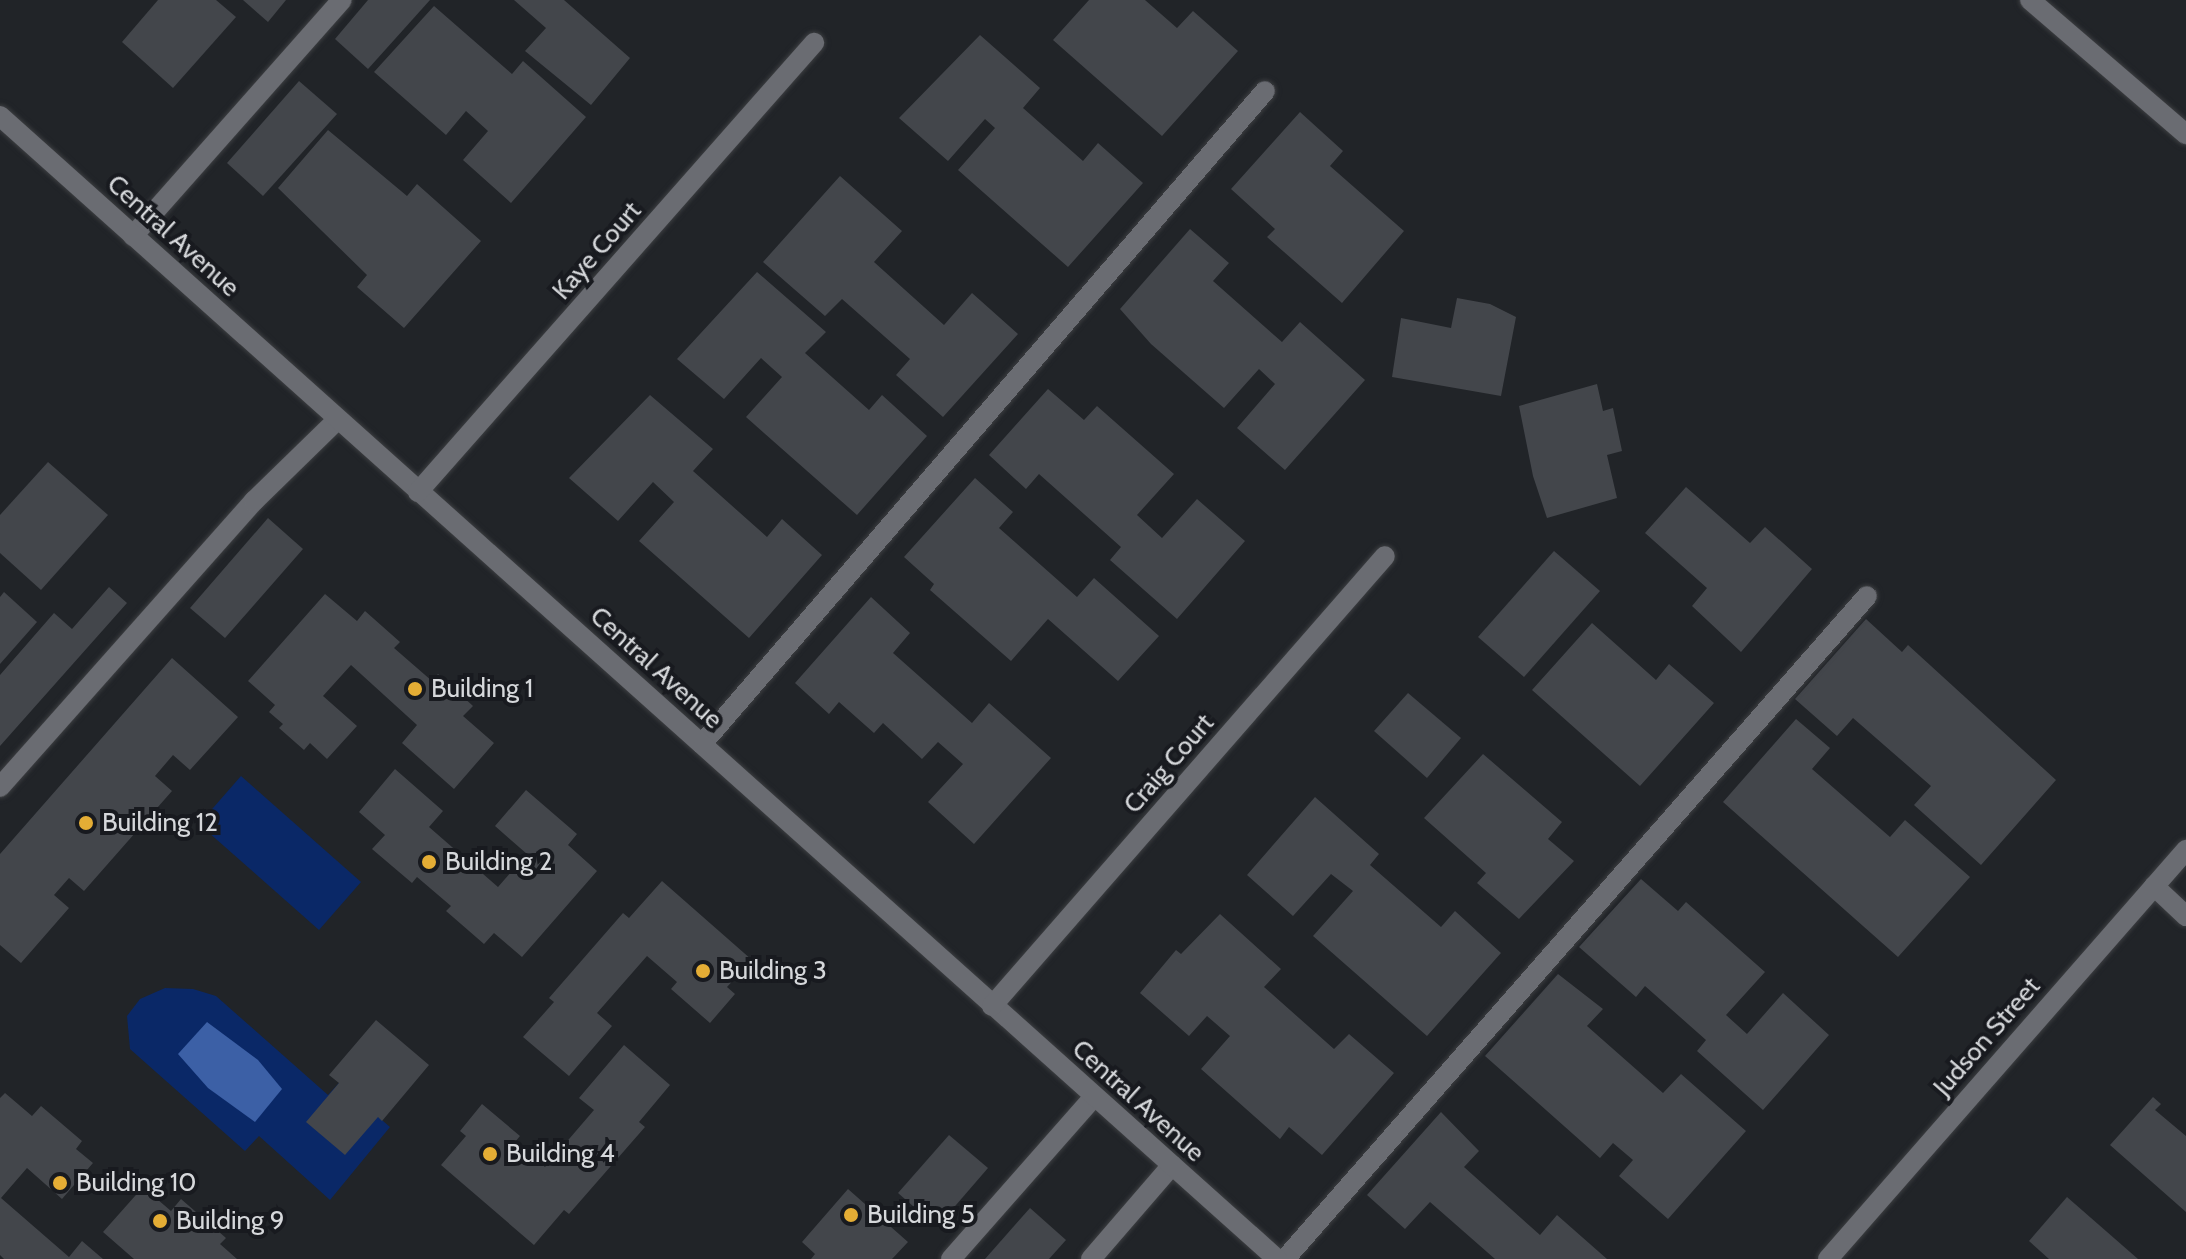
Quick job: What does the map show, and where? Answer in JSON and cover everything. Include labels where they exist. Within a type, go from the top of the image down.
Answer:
[{"type":"street","points":[[133,236],[342,0]]},
{"type":"street","points":[[2036,2],[2186,134]]},
{"type":"street","name":"Kaye Court","points":[[418,492],[814,43]]},
{"type":"street","points":[[702,744],[1265,91]]},
{"type":"street","name":"Central Avenue","points":[[0,116],[1277,1259]]},
{"type":"street","points":[[0,787],[254,501],[338,419]]},
{"type":"street","name":"Craig Court","points":[[992,1006],[1385,556]]},
{"type":"street","points":[[1285,1259],[1867,596]]},
{"type":"street","name":"Judson Street","points":[[1828,1259],[2186,850]]},
{"type":"street","points":[[2154,886],[2186,916]]},
{"type":"street","points":[[951,1259],[1094,1097]]},
{"type":"street","points":[[1091,1259],[1172,1165]]},
{"type":"shaded area","points":[[241,776],[361,882],[319,930],[199,824]]},
{"type":"shaded area","points":[[165,988],[193,989],[216,996],[328,1095],[339,1083],[390,1127],[330,1200],[259,1136],[245,1151],[130,1049],[127,1016],[140,999]]},
{"type":"shaded area","points":[[207,1022],[258,1060],[282,1089],[255,1122],[208,1088],[178,1054]]},
{"type":"building","points":[[158,0],[216,0],[236,17],[173,88],[122,42]]},
{"type":"building","points":[[243,0],[286,0],[268,22]]},
{"type":"building","points":[[368,0],[430,0],[368,69],[335,39]]},
{"type":"building","points":[[514,0],[564,0],[630,58],[591,105],[525,51],[546,28]]},
{"type":"building","points":[[1089,0],[1145,0],[1177,28],[1193,11],[1238,51],[1162,136],[1053,40]]},
{"type":"building","points":[[434,6],[512,74],[523,61],[586,117],[511,203],[463,160],[488,131],[466,111],[446,135],[374,72]]},
{"type":"building","points":[[980,35],[1040,88],[1023,108],[1083,161],[1098,143],[1143,183],[1068,267],[958,170],[995,128],[985,119],[948,161],[899,118]]},
{"type":"building","points":[[299,81],[337,114],[263,196],[227,163]]},
{"type":"building","points":[[1300,112],[1343,151],[1330,166],[1404,231],[1342,303],[1267,237],[1275,229],[1231,189]]},
{"type":"building","points":[[328,130],[407,196],[417,184],[481,241],[404,328],[357,287],[367,275],[278,188]]},
{"type":"building","points":[[840,176],[902,231],[874,262],[944,325],[972,293],[1018,334],[943,417],[896,375],[910,359],[842,299],[825,316],[763,262]]},
{"type":"building","points":[[1190,229],[1229,263],[1213,281],[1282,342],[1300,322],[1365,380],[1285,470],[1237,428],[1275,384],[1259,369],[1224,408],[1151,344],[1120,309]]},
{"type":"building","points":[[757,272],[826,332],[805,353],[869,410],[882,395],[927,436],[857,515],[746,417],[782,377],[761,358],[724,399],[677,359]]},
{"type":"building","points":[[1457,298],[1490,304],[1516,317],[1501,396],[1392,377],[1401,318],[1451,328]]},
{"type":"building","points":[[1597,384],[1603,411],[1613,408],[1622,451],[1607,455],[1617,498],[1547,518],[1533,476],[1519,406]]},
{"type":"building","points":[[1048,389],[1084,420],[1097,406],[1174,474],[1137,515],[1162,538],[1197,499],[1245,541],[1177,619],[1110,560],[1121,547],[1039,474],[1026,489],[989,455]]},
{"type":"building","points":[[650,395],[713,449],[693,471],[767,537],[782,519],[822,555],[749,638],[639,541],[674,502],[653,482],[618,521],[569,478]]},
{"type":"building","points":[[48,462],[108,515],[41,590],[0,553],[0,515]]},
{"type":"building","points":[[975,478],[1013,512],[999,528],[1077,597],[1094,578],[1159,636],[1118,681],[1048,619],[1011,661],[930,590],[934,584],[904,557]]},
{"type":"building","points":[[1686,487],[1750,543],[1765,527],[1812,569],[1741,652],[1692,606],[1707,588],[1645,533]]},
{"type":"building","points":[[268,518],[303,549],[225,638],[190,608]]},
{"type":"building","points":[[1554,551],[1600,591],[1524,677],[1478,637]]},
{"type":"building","points":[[109,587],[127,603],[0,746],[0,675],[54,613],[72,629]]},
{"type":"building","points":[[4,592],[37,622],[0,664],[0,597]]},
{"type":"building","name":"Building 1","points":[[325,594],[357,621],[365,611],[400,642],[394,648],[432,681],[438,674],[473,706],[463,716],[494,743],[454,789],[402,743],[417,725],[351,665],[323,696],[357,726],[327,759],[310,743],[304,750],[279,728],[283,724],[269,712],[275,705],[248,681]]},
{"type":"building","points":[[871,597],[910,633],[893,653],[972,723],[989,703],[1051,758],[974,844],[928,802],[963,764],[938,742],[922,759],[883,723],[874,733],[839,702],[829,714],[795,683]]},
{"type":"building","points":[[1866,619],[1902,652],[1908,645],[2056,780],[1981,865],[1914,805],[1931,786],[1853,718],[1837,736],[1795,699]]},
{"type":"building","points":[[1592,623],[1656,680],[1669,664],[1714,703],[1640,786],[1532,690]]},
{"type":"building","name":"Building 12","points":[[172,658],[238,717],[190,770],[173,755],[155,776],[172,791],[84,891],[69,878],[54,895],[69,908],[21,963],[0,945],[0,854]]},
{"type":"building","points":[[1408,693],[1461,738],[1427,778],[1374,731]]},
{"type":"building","points":[[1796,719],[1830,748],[1812,769],[1890,837],[1905,820],[1970,877],[1898,957],[1723,802]]},
{"type":"building","points":[[1483,754],[1562,822],[1548,839],[1574,861],[1519,919],[1477,883],[1486,873],[1424,818]]},
{"type":"building","name":"Building 2","points":[[395,769],[443,811],[429,827],[498,887],[527,854],[495,826],[526,790],[577,834],[568,845],[597,871],[522,957],[494,933],[484,944],[446,911],[451,906],[417,877],[412,883],[372,849],[385,835],[359,812]]},
{"type":"building","points":[[1315,797],[1379,854],[1370,865],[1441,927],[1455,911],[1501,953],[1427,1036],[1313,936],[1353,891],[1331,874],[1293,916],[1247,875]]},
{"type":"building","points":[[1641,879],[1678,911],[1686,902],[1765,972],[1726,1015],[1747,1034],[1783,993],[1829,1035],[1763,1110],[1697,1051],[1706,1040],[1645,986],[1636,997],[1579,947]]},
{"type":"building","name":"Building 3","points":[[662,881],[752,960],[727,987],[735,994],[710,1023],[671,989],[677,982],[647,956],[597,1013],[612,1026],[569,1076],[523,1037],[554,1002],[549,998],[623,913],[629,918]]},
{"type":"building","points":[[1220,914],[1281,969],[1264,987],[1334,1049],[1349,1034],[1394,1073],[1322,1155],[1289,1127],[1280,1139],[1201,1069],[1230,1036],[1207,1016],[1189,1036],[1140,993],[1176,950],[1181,954]]},
{"type":"building","points":[[1558,974],[1603,1009],[1587,1026],[1663,1093],[1681,1074],[1746,1131],[1668,1219],[1619,1176],[1633,1160],[1613,1143],[1600,1158],[1485,1056]]},
{"type":"building","points":[[376,1020],[429,1065],[382,1121],[378,1117],[345,1155],[306,1122],[339,1083],[329,1075]]},
{"type":"building","name":"Building 4","points":[[624,1045],[670,1085],[639,1122],[645,1127],[569,1214],[564,1210],[534,1245],[441,1165],[466,1136],[460,1131],[482,1104],[520,1136],[515,1142],[545,1167],[594,1110],[579,1098]]},
{"type":"building","name":"Building 10","points":[[5,1093],[32,1116],[41,1106],[82,1141],[76,1149],[93,1163],[62,1199],[27,1168],[1,1198],[69,1257],[82,1241],[103,1259],[4,1259],[0,1255],[0,1098]]},
{"type":"building","points":[[2153,1097],[2161,1104],[2155,1110],[2186,1136],[2186,1212],[2110,1145]]},
{"type":"building","points":[[1441,1112],[1479,1151],[1464,1167],[1540,1235],[1557,1215],[1607,1259],[1495,1259],[1430,1202],[1405,1229],[1367,1195]]},
{"type":"building","points":[[949,1135],[988,1168],[937,1227],[898,1193]]},
{"type":"building","name":"Building 9","points":[[143,1187],[171,1211],[181,1199],[226,1238],[220,1244],[237,1259],[134,1259],[103,1232]]},
{"type":"building","name":"Building 5","points":[[848,1189],[908,1242],[892,1259],[811,1259],[815,1254],[802,1242]]},
{"type":"building","points":[[2067,1197],[2138,1259],[2049,1259],[2029,1241]]},
{"type":"building","points":[[1030,1208],[1066,1240],[1049,1259],[985,1259]]},
{"type":"place","name":"Building 1","points":[[415,689]]},
{"type":"place","name":"Building 12","points":[[86,823]]},
{"type":"place","name":"Building 2","points":[[429,862]]},
{"type":"place","name":"Building 3","points":[[703,971]]},
{"type":"place","name":"Building 4","points":[[490,1154]]},
{"type":"place","name":"Building 10","points":[[60,1183]]},
{"type":"place","name":"Building 5","points":[[851,1215]]},
{"type":"place","name":"Building 9","points":[[160,1221]]}]
